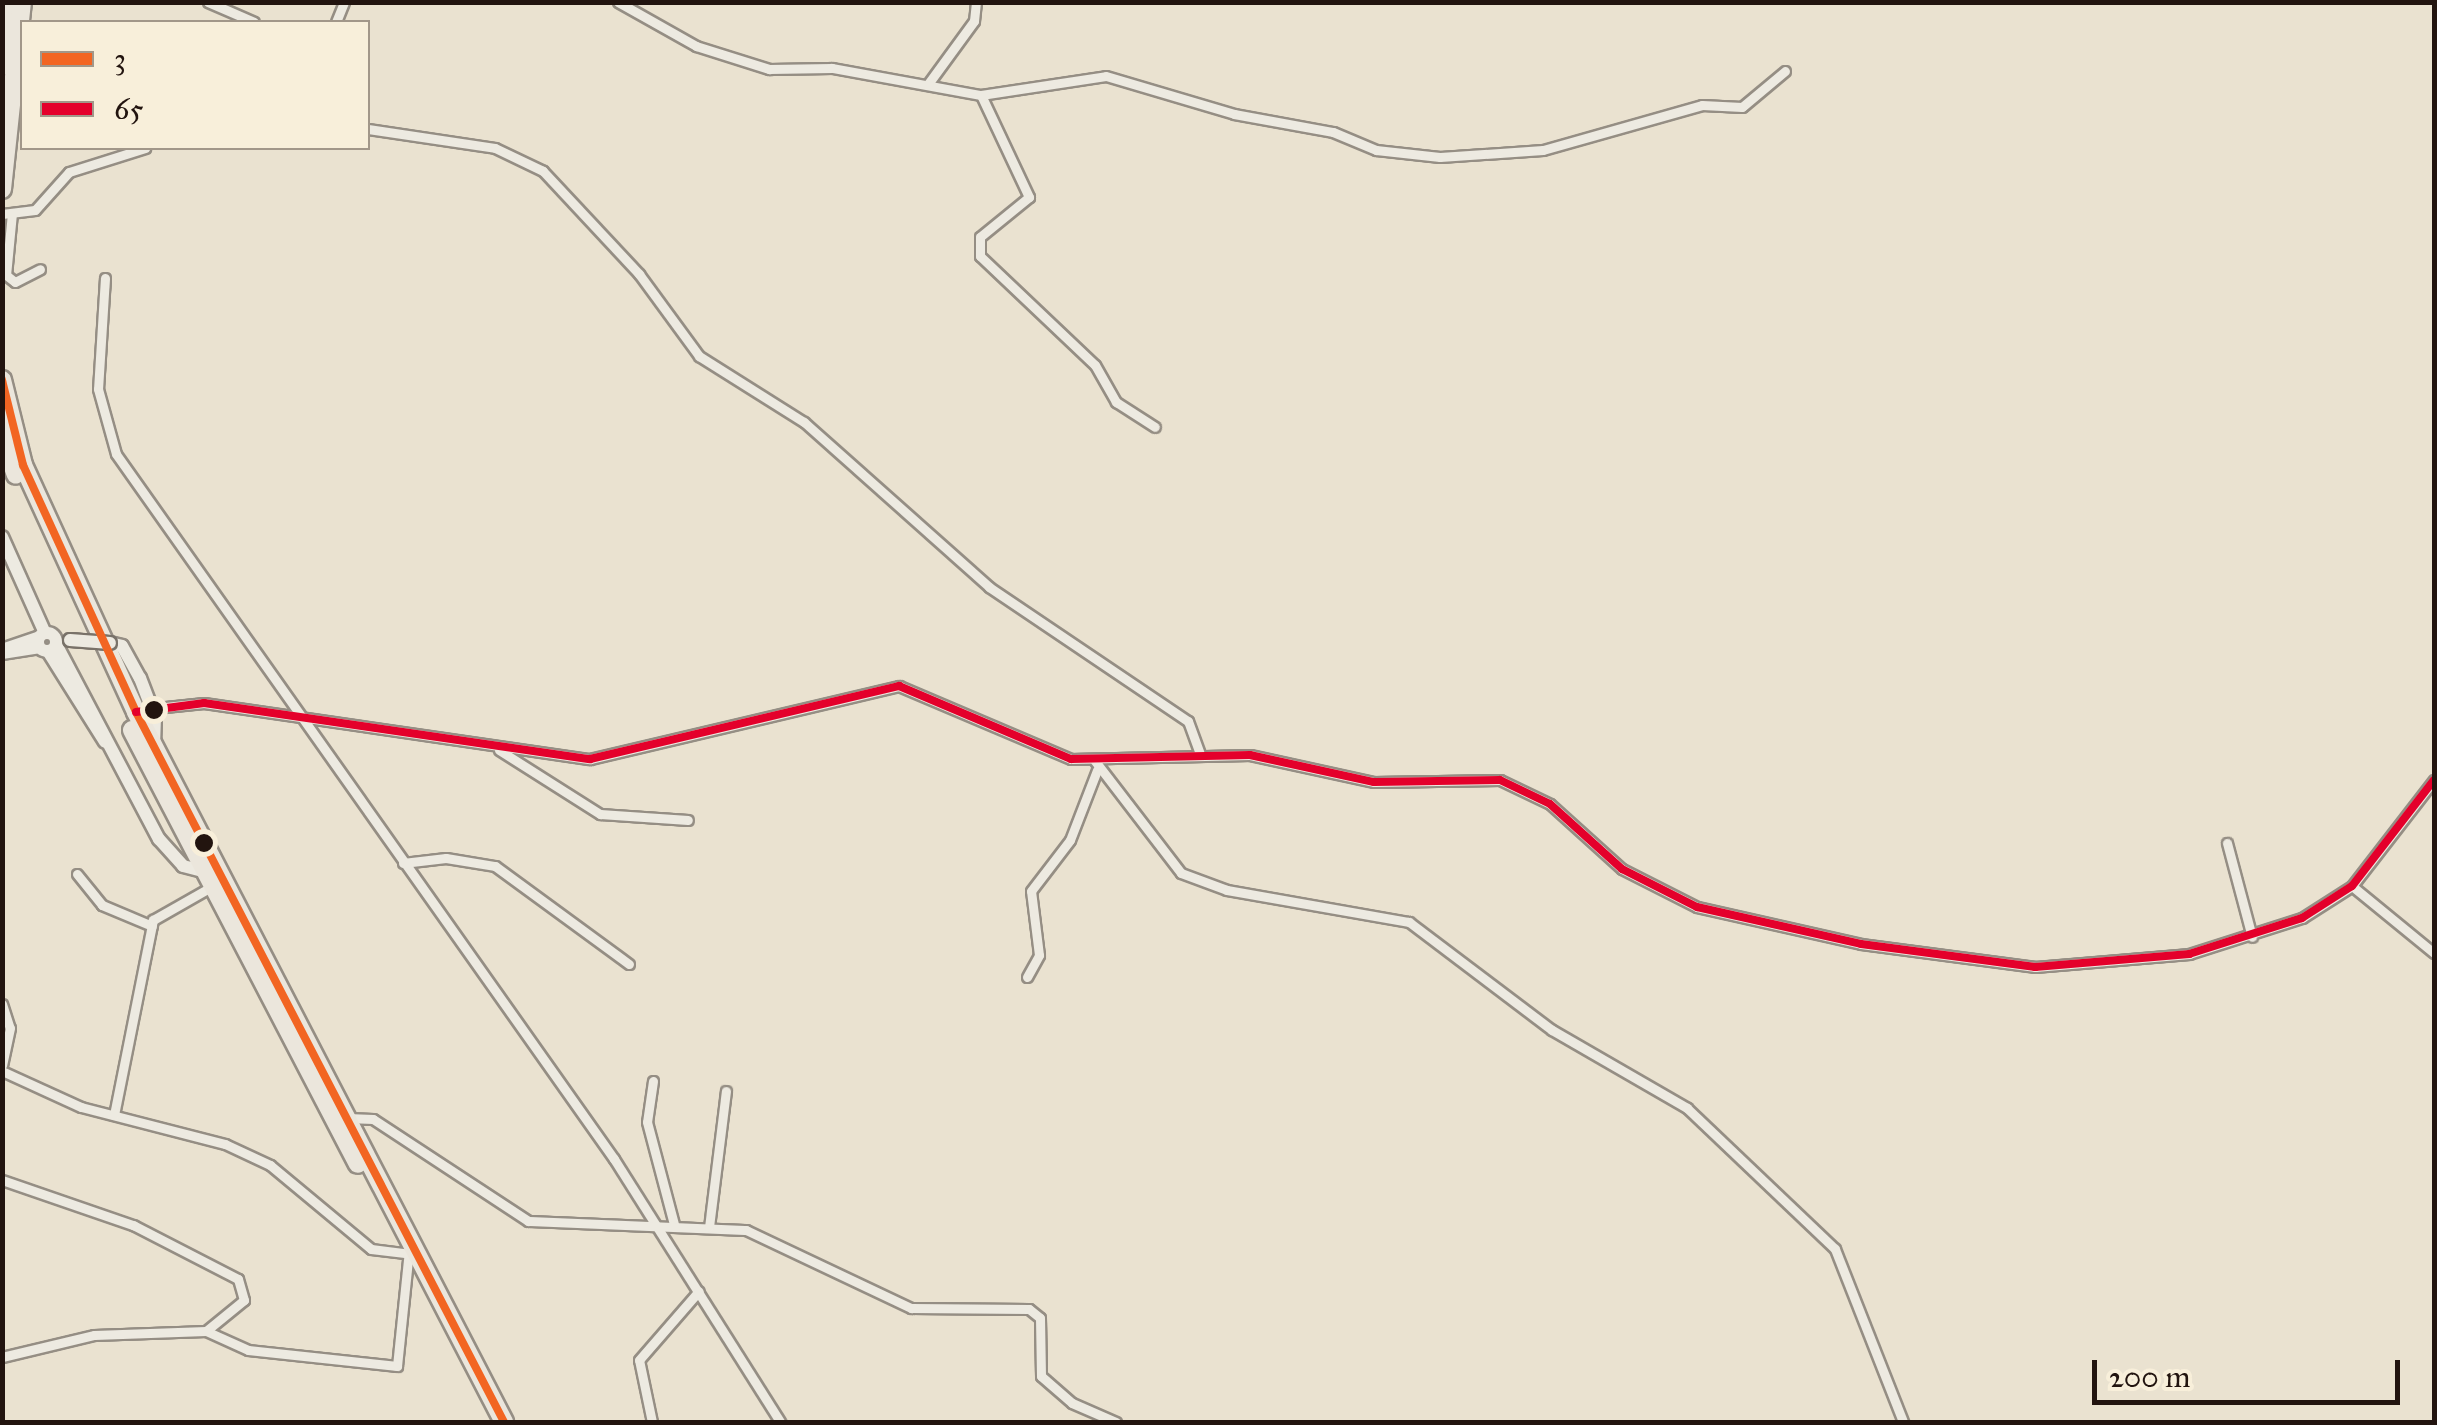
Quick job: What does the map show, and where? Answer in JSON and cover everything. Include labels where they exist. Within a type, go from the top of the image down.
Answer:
[{"type":"highway","points":[[2,66],[8,2]]},
{"type":"highway","points":[[2,188],[20,21]]},
{"type":"highway","points":[[2,380],[23,466],[144,709],[154,746],[348,1118],[405,1248],[490,1422]]},
{"type":"highway","points":[[2,438],[199,870],[386,1205]]},
{"type":"highway","points":[[405,1248],[504,1422]]},
{"type":"main road","points":[[2,537],[50,642],[166,849],[199,870]]},
{"type":"main road","points":[[2,651],[50,642],[110,643],[126,652],[144,709]]},
{"type":"street","points":[[208,2],[249,20]]},
{"type":"street","points":[[618,2],[696,46],[768,69],[832,68],[981,95],[1106,76],[1234,114],[1332,132],[1376,150],[1440,157],[1531,152],[1702,105],[1742,108],[1785,71]]},
{"type":"street","points":[[928,84],[974,21],[976,2]]},
{"type":"street","points":[[981,95],[1029,197],[980,237],[980,256],[1095,365],[1116,402],[1155,427]]},
{"type":"street","points":[[370,129],[495,148],[543,171],[639,274],[699,356],[804,422],[989,587],[1188,720],[1201,756]]},
{"type":"street","points":[[40,269],[18,281],[6,275],[7,214],[38,209],[69,172],[139,150]]},
{"type":"street","points":[[104,278],[98,389],[116,454],[304,717],[654,1223],[780,1422]]},
{"type":"street","points":[[144,709],[204,703],[499,750],[611,758],[892,686],[1055,755],[1096,766],[1201,756],[1271,757],[1395,784],[1500,780],[1550,804],[1622,868],[1678,900],[1860,944],[2067,968],[2189,954],[2252,937],[2352,886],[2434,780]]},
{"type":"street","points":[[499,750],[604,816],[688,820]]},
{"type":"street","points":[[1026,976],[1039,955],[1031,891],[1070,840],[1096,766]]},
{"type":"street","points":[[1096,766],[1180,873],[1228,890],[1409,922],[1552,1030],[1687,1108],[1834,1249],[1903,1422]]},
{"type":"street","points":[[2228,843],[2252,937]]},
{"type":"street","points":[[403,862],[470,858],[495,866],[628,964]]},
{"type":"street","points":[[77,874],[112,913],[152,926]]},
{"type":"street","points":[[2352,886],[2434,953]]},
{"type":"street","points":[[114,1115],[156,916],[209,888]]},
{"type":"street","points":[[2,1004],[10,1028],[2,1068],[114,1115],[184,1130],[270,1165],[371,1249],[405,1248],[398,1366],[262,1352],[216,1341],[206,1330]]},
{"type":"street","points":[[653,1081],[647,1122],[674,1224]]},
{"type":"street","points":[[709,1227],[726,1091]]},
{"type":"street","points":[[348,1118],[374,1119],[528,1220],[674,1224],[771,1237],[910,1308],[1029,1309],[1040,1318],[1041,1376],[1072,1402],[1116,1422]]},
{"type":"street","points":[[2,1180],[133,1225],[238,1279],[244,1300],[206,1330],[94,1335],[2,1358]]},
{"type":"street","points":[[652,1422],[639,1360],[699,1291]]},
{"type":"transit line","name":"3","points":[[2,380],[23,465],[136,712],[504,1422]]},
{"type":"transit line","name":"65","points":[[136,712],[204,703],[590,759],[899,686],[1071,759],[1250,755],[1374,782],[1500,780],[1550,804],[1622,869],[1697,907],[1861,944],[2035,967],[2189,954],[2302,918],[2352,886],[2434,780]]}]
